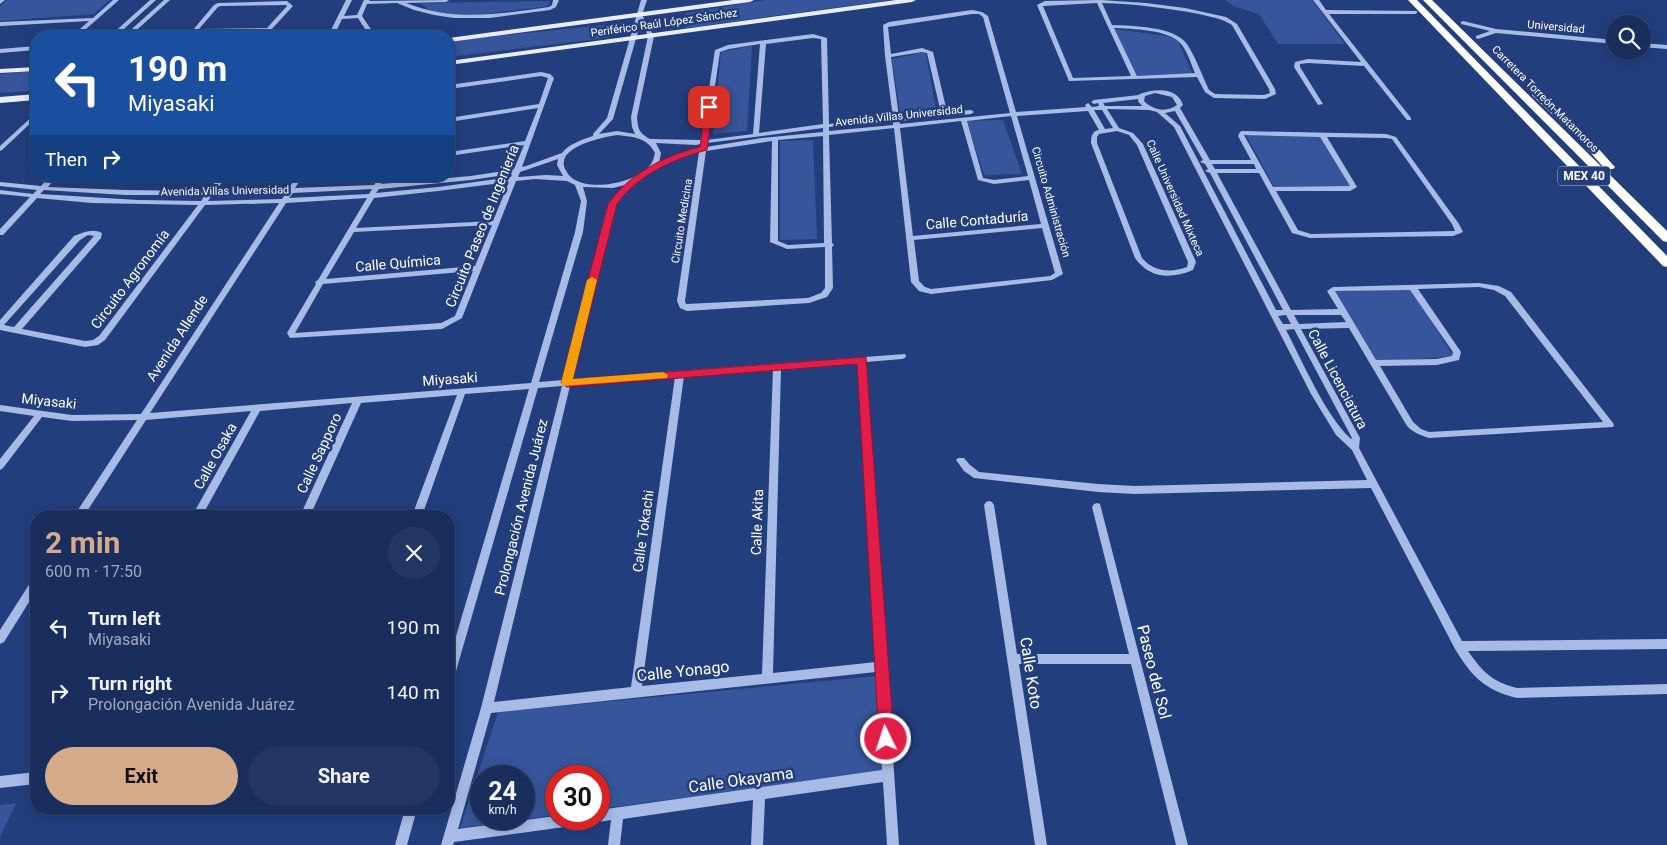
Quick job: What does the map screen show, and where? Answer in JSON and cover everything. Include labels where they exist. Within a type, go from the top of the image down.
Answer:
[{"type":"highway","points":[[1403,0],[1524,127],[1608,201]]},
{"type":"highway","name":"MEX 40","points":[[1412,0],[1667,263]]},
{"type":"highway","name":"Carretera Torreón-Matamoros","points":[[1427,0],[1667,238]]},
{"type":"highway","points":[[1440,0],[1601,158],[1615,176],[1619,189]]},
{"type":"main road","name":"Periférico Raúl López Sánchez","points":[[455,39],[750,0]]},
{"type":"main road","name":"Periférico Raúl López Sánchez","points":[[455,63],[912,0]]},
{"type":"main road","points":[[681,10],[672,20],[675,26],[689,31]]},
{"type":"main road","points":[[600,21],[618,28],[616,36],[604,42]]},
{"type":"main road","points":[[0,71],[30,69]]},
{"type":"main road","points":[[0,100],[30,98]]},
{"type":"street","points":[[82,30],[116,0]]},
{"type":"street","points":[[120,30],[153,0]]},
{"type":"street","points":[[134,30],[167,0]]},
{"type":"street","points":[[334,30],[349,0]]},
{"type":"street","points":[[360,16],[367,1],[446,0]]},
{"type":"street","points":[[396,1],[428,14],[466,18],[550,8],[554,6],[556,0]]},
{"type":"street","points":[[592,137],[610,119],[644,0]]},
{"type":"street","points":[[1098,0],[1142,86],[1140,100],[1150,108]]},
{"type":"street","points":[[1110,26],[1176,36],[1184,44],[1198,74],[1208,91],[1214,96],[1265,97],[1273,94],[1259,66],[1231,21],[1187,10],[1098,0],[1045,2],[1040,5],[1069,78],[1142,86],[1165,92]]},
{"type":"street","points":[[1316,0],[1409,119]]},
{"type":"street","points":[[197,30],[216,6],[220,4],[287,3],[290,6],[268,30]]},
{"type":"street","name":"Circuito Administración","points":[[972,12],[985,16],[1059,270],[1057,277],[930,292],[922,289],[916,282],[888,56],[885,28],[889,24],[972,12]]},
{"type":"street","points":[[1325,12],[1414,12]]},
{"type":"street","points":[[640,15],[651,36],[634,117],[635,127],[640,137]]},
{"type":"street","points":[[340,18],[360,16]]},
{"type":"street","points":[[360,16],[369,30]]},
{"type":"street","points":[[0,24],[95,18]]},
{"type":"street","name":"Universidad","points":[[1463,23],[1496,31],[1606,41]]},
{"type":"street","name":"Universidad","points":[[1478,37],[1496,31]]},
{"type":"street","name":"Circuito Medicina","points":[[813,36],[824,38],[825,126],[830,245],[829,288],[824,295],[818,298],[692,308],[683,306],[681,300],[717,51],[728,47],[763,42],[813,36]]},
{"type":"street","points":[[756,135],[763,42]]},
{"type":"street","points":[[1651,46],[1667,47]]},
{"type":"street","points":[[0,51],[30,48]]},
{"type":"street","points":[[888,56],[922,50],[930,52],[944,114]]},
{"type":"street","points":[[1320,104],[1297,67],[1297,63],[1308,61],[1367,64]]},
{"type":"street","name":"Circuito Paseo de Ingeniería","points":[[379,182],[319,282],[291,333],[293,336],[442,326],[458,318],[528,143],[551,78],[545,74],[455,86]]},
{"type":"street","points":[[1142,86],[1158,77],[1198,74]]},
{"type":"street","points":[[1158,77],[1160,86],[1165,92]]},
{"type":"street","name":"Avenida Villas Universidad","points":[[1101,104],[1142,86]]},
{"type":"street","name":"Calle Licenciatura","points":[[1165,92],[1177,98],[1180,105],[1177,109],[1180,116],[1208,162],[1356,438],[1356,448]]},
{"type":"street","name":"Avenida Villas Universidad","points":[[650,141],[704,145],[825,134],[944,114],[1101,104],[1150,108],[1159,111]]},
{"type":"street","name":"Calle Universidad Mixteca","points":[[1101,104],[1117,129],[1130,134],[1140,144],[1192,262],[1190,268],[1176,273],[1168,273],[1150,270],[1142,263],[1094,143],[1095,134],[1102,130]]},
{"type":"street","points":[[455,119],[542,105]]},
{"type":"street","points":[[1089,105],[1102,130],[1117,129]]},
{"type":"street","points":[[1159,111],[1177,109]]},
{"type":"street","name":"Avenida Villas Universidad","points":[[632,182],[645,175],[654,167],[704,145],[756,135],[825,126],[963,119],[1014,111]]},
{"type":"street","name":"Calle Licenciatura","points":[[1159,111],[1177,126],[1328,416],[1339,433],[1356,448]]},
{"type":"street","points":[[963,119],[980,178],[994,182],[1032,178]]},
{"type":"street","points":[[0,149],[30,121]]},
{"type":"street","points":[[592,137],[617,133],[640,137],[650,141],[658,153],[654,167]]},
{"type":"street","points":[[1243,133],[1322,134],[1386,136],[1394,138],[1445,209],[1459,232],[1453,234],[1310,236],[1302,235],[1295,231],[1241,136],[1243,133]]},
{"type":"street","points":[[1271,189],[1350,189],[1354,187],[1322,134]]},
{"type":"street","name":"Avenida Villas Universidad","points":[[0,192],[86,201],[204,202],[371,196],[515,175],[565,154],[579,142],[592,137]]},
{"type":"street","points":[[775,139],[774,242],[787,247],[830,245]]},
{"type":"street","points":[[455,153],[528,143]]},
{"type":"street","points":[[565,154],[561,165],[564,174],[569,179],[578,183],[608,187],[632,182]]},
{"type":"street","points":[[1196,162],[1256,162]]},
{"type":"street","points":[[1200,171],[1261,171]]},
{"type":"street","name":"Avenida Villas Universidad","points":[[455,179],[515,175],[569,179]]},
{"type":"street","points":[[0,232],[48,182]]},
{"type":"street","name":"Circuito Agronomía","points":[[0,326],[85,344],[102,338],[218,182]]},
{"type":"street","name":"Avenida Allende","points":[[83,510],[296,182]]},
{"type":"street","name":"Avenida Villas Universidad","points":[[0,184],[92,192],[210,193],[376,187],[425,182]]},
{"type":"street","name":"Prolongación Avenida Juárez","points":[[448,840],[488,708],[609,211],[617,197],[632,182]]},
{"type":"street","name":"Prolongación Avenida Juárez","points":[[455,657],[584,208],[582,192],[578,183]]},
{"type":"street","points":[[351,230],[496,223]]},
{"type":"street","name":"Calle Contaduría","points":[[910,238],[1046,226]]},
{"type":"street","points":[[0,326],[77,238],[87,233],[98,233],[98,236],[16,330]]},
{"type":"street","name":"Calle Química","points":[[319,282],[479,268]]},
{"type":"street","points":[[1479,285],[1496,288],[1508,294],[1610,425],[1429,435],[1422,433],[1410,424],[1331,290],[1413,288],[1479,285]]},
{"type":"street","points":[[1374,363],[1437,362],[1456,358],[1457,352],[1413,288]]},
{"type":"street","points":[[1273,313],[1343,312]]},
{"type":"street","points":[[1280,327],[1351,325]]},
{"type":"street","name":"Miyasaki","points":[[0,408],[39,415],[96,418],[142,417],[902,356]]},
{"type":"street","points":[[862,360],[893,845]]},
{"type":"street","name":"Calle Akita","points":[[766,679],[777,366]]},
{"type":"street","name":"Calle Tokachi","points":[[636,692],[680,374]]},
{"type":"street","points":[[418,510],[462,392]]},
{"type":"street","name":"Calle Sapporo","points":[[308,510],[358,400]]},
{"type":"street","name":"Calle Osaka","points":[[200,510],[257,408]]},
{"type":"street","points":[[0,466],[39,415]]},
{"type":"street","points":[[1356,448],[1372,484],[1459,646],[1480,676],[1502,690],[1516,693],[1667,689]]},
{"type":"street","points":[[961,460],[967,468],[977,475],[1098,488],[1135,490],[1372,484]]},
{"type":"street","name":"Calle Koto","points":[[989,505],[1041,845]]},
{"type":"street","name":"Paseo del Sol","points":[[1097,507],[1182,845]]},
{"type":"street","points":[[0,639],[30,592]]},
{"type":"street","points":[[1459,646],[1667,644]]},
{"type":"street","points":[[1013,659],[1134,659]]},
{"type":"street","name":"Calle Yonago","points":[[488,708],[882,666]]},
{"type":"street","name":"Calle Okayama","points":[[610,815],[889,775]]},
{"type":"street","points":[[0,782],[30,779]]},
{"type":"street","points":[[758,845],[759,793]]},
{"type":"street","points":[[614,845],[618,814]]},
{"type":"street","points":[[401,845],[409,815]]},
{"type":"street","points":[[448,840],[545,824]]},
{"type":"shaded area","points":[[7,0],[110,0],[94,14],[0,21],[0,6]]},
{"type":"shaded area","points":[[766,0],[890,0],[686,28],[685,13]]},
{"type":"shaded area","points":[[1225,0],[1312,0],[1345,44],[1278,44],[1259,14],[1233,6]]},
{"type":"shaded area","points":[[550,1],[548,6],[468,16],[437,13],[421,3]]},
{"type":"shaded area","points":[[604,25],[614,30],[611,36],[606,38],[455,56],[455,40]]},
{"type":"shaded area","points":[[1114,29],[1168,36],[1178,41],[1192,73],[1138,77]]},
{"type":"shaded area","points":[[752,46],[747,131],[713,134],[721,52]]},
{"type":"shaded area","points":[[924,52],[926,54],[936,109],[900,113],[892,59]]},
{"type":"shaded area","points":[[30,72],[30,91],[0,93],[0,74]]},
{"type":"shaded area","points":[[1003,120],[1022,174],[984,175],[967,121]]},
{"type":"shaded area","points":[[1246,135],[1319,136],[1350,186],[1274,187]]},
{"type":"shaded area","points":[[813,140],[817,239],[780,240],[780,141]]},
{"type":"shaded area","points":[[1411,289],[1454,357],[1375,361],[1333,291]]},
{"type":"shaded area","points":[[876,676],[882,771],[610,808],[610,765],[545,765],[545,816],[535,818],[535,765],[481,765],[498,712]]},
{"type":"shaded area","points":[[470,797],[470,827],[460,828]]},
{"type":"shaded area","points":[[16,803],[0,837],[0,805]]},
{"type":"slow traffic","points":[[592,280],[567,383],[663,375]]},
{"type":"route","points":[[709,107],[704,148],[685,153],[654,167],[622,190],[612,204],[567,383],[862,360],[886,739]]}]
